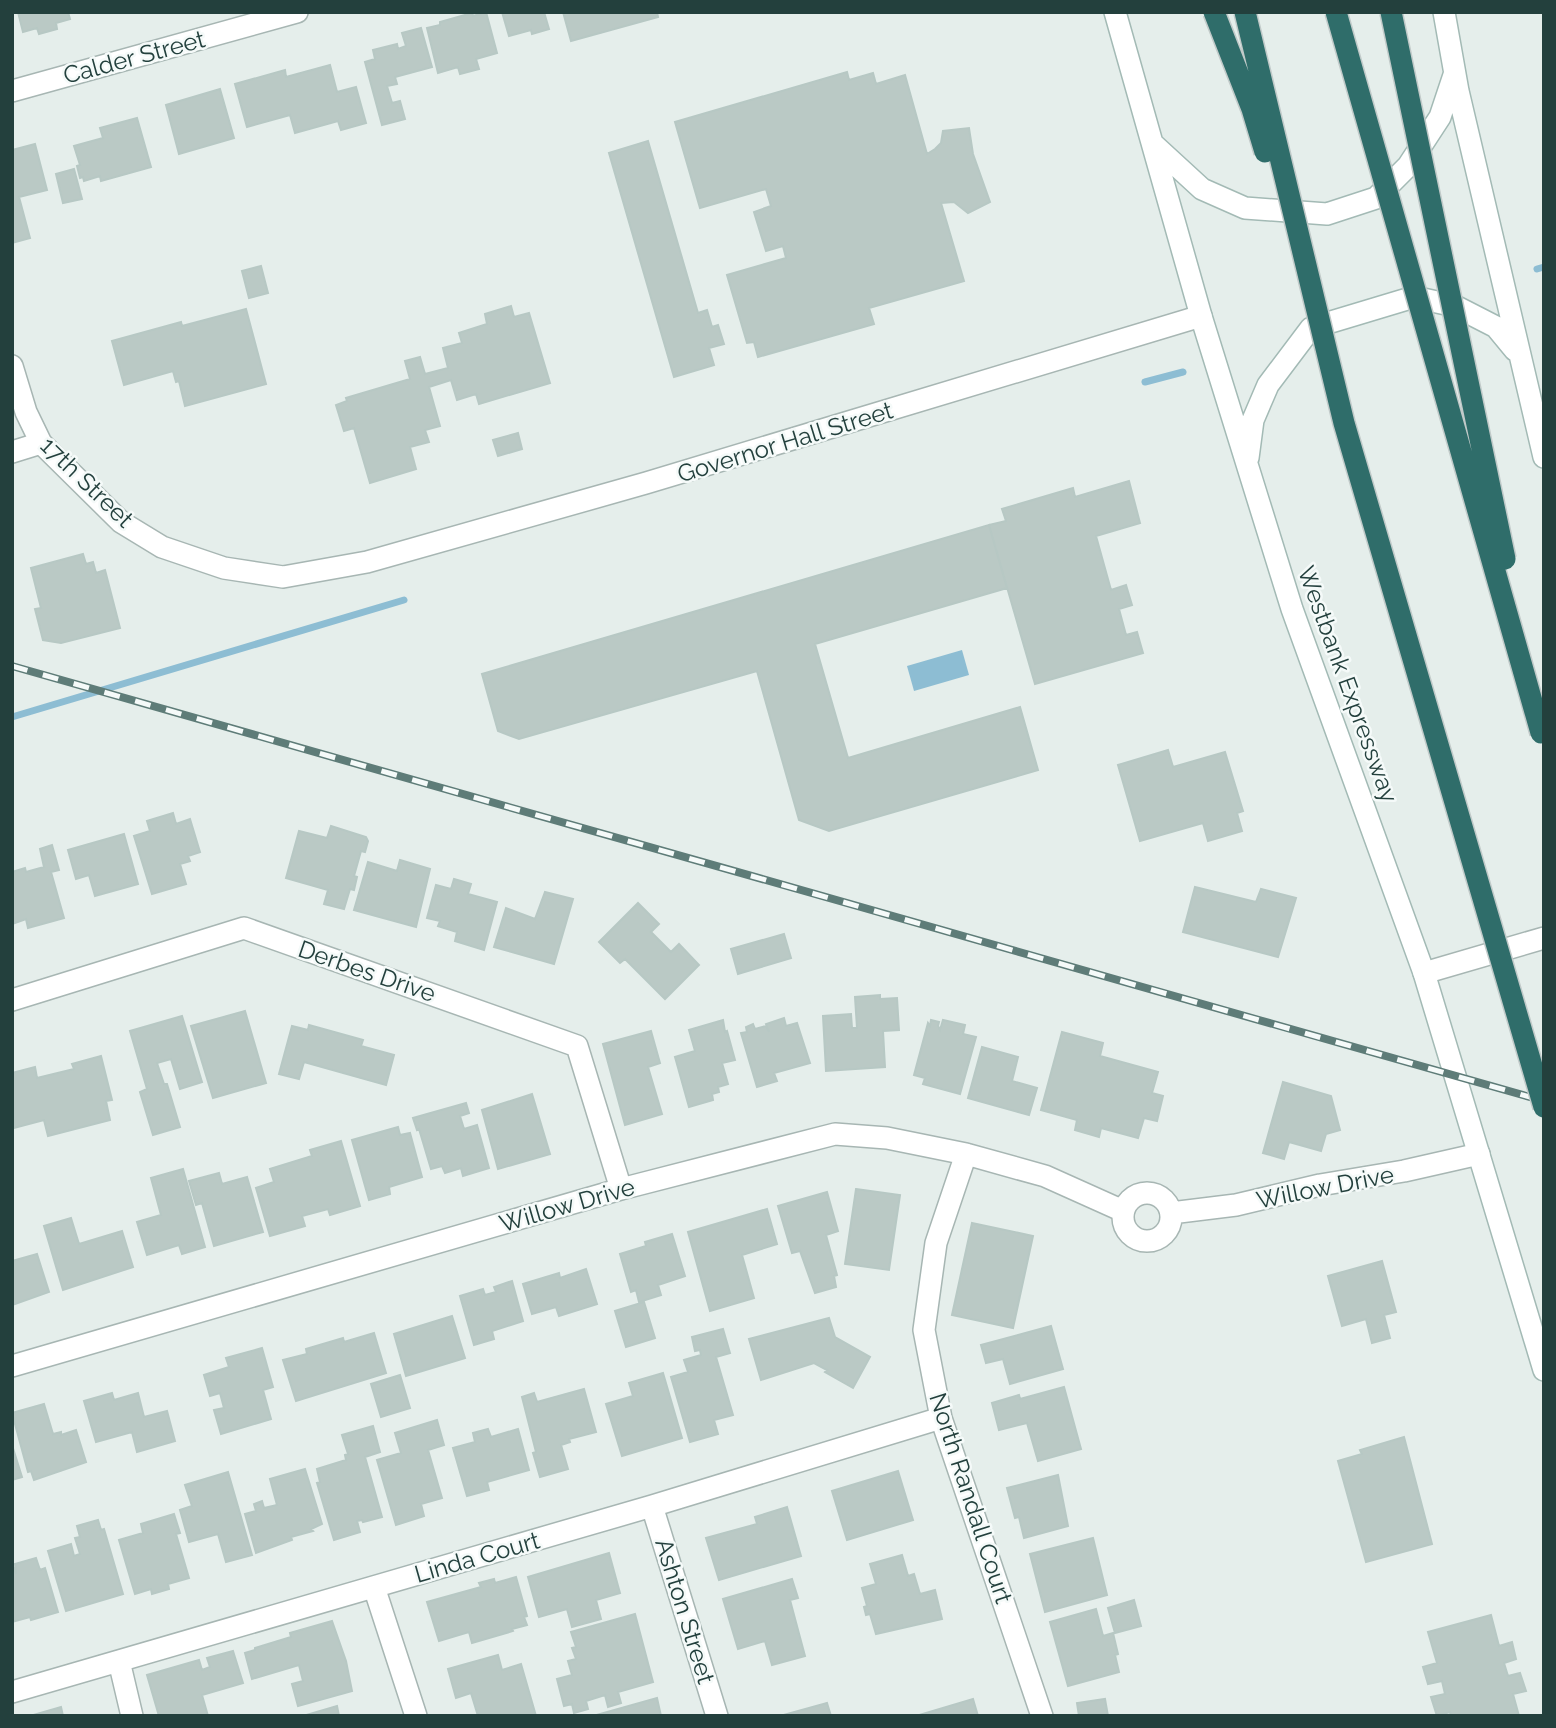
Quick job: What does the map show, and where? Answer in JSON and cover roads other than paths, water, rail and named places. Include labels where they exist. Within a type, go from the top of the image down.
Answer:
[{"type":"highway","points":[[1214,12],[1252,109],[1544,1107]]},
{"type":"highway","points":[[1245,12],[1344,423]]},
{"type":"highway","points":[[1336,12],[1541,733],[1391,12]]},
{"type":"street","name":"Calder Street","points":[[12,91],[297,12]]},
{"type":"street","name":"Westbank Expressway","points":[[1115,12],[1201,316],[1296,623],[1424,973],[1544,1370]]},
{"type":"street","points":[[1444,12],[1455,73],[1544,457]]},
{"type":"street","points":[[1152,143],[1202,189],[1245,208],[1327,214],[1377,198],[1408,166],[1440,117],[1455,73]]},
{"type":"street","points":[[1247,463],[1253,419],[1268,384],[1311,328],[1414,297],[1455,306],[1496,327],[1519,354]]},
{"type":"street","name":"Governor Hall Street","points":[[367,562],[646,483],[1201,316]]},
{"type":"street","name":"17th Street","points":[[12,366],[26,412],[41,443],[121,522],[162,547],[224,568],[283,577],[367,562]]},
{"type":"street","points":[[12,452],[41,443]]},
{"type":"street","name":"Derbes Drive","points":[[12,1000],[244,928],[578,1046],[621,1189]]},
{"type":"street","points":[[1424,973],[1544,938]]},
{"type":"street","name":"Willow Drive","points":[[12,1366],[621,1189],[835,1134],[887,1138],[966,1154],[1045,1176],[1123,1211]]},
{"type":"street","name":"North Randall Court","points":[[966,1154],[936,1243],[924,1330],[941,1418],[1042,1716]]},
{"type":"street","name":"Willow Drive","points":[[1171,1213],[1236,1205],[1320,1185],[1404,1171],[1479,1154]]},
{"type":"street","points":[[1148,1192],[1163,1199],[1171,1213],[1168,1228],[1163,1235],[1149,1241],[1134,1238],[1124,1226],[1123,1211],[1132,1197],[1148,1192]]},
{"type":"street","name":"Linda Court","points":[[12,1692],[652,1506],[941,1418]]},
{"type":"street","name":"Ashton Street","points":[[652,1506],[717,1716]]},
{"type":"street","points":[[374,1587],[416,1716]]},
{"type":"street","points":[[119,1661],[132,1716]]},
{"type":"water","points":[[962,650],[969,675],[914,691],[907,666]]},
{"type":"waterway","points":[[1537,269],[1544,267]]},
{"type":"waterway","points":[[1145,382],[1183,372]]},
{"type":"waterway","points":[[12,717],[404,600]]},
{"type":"railway","points":[[12,666],[1544,1101]]}]
